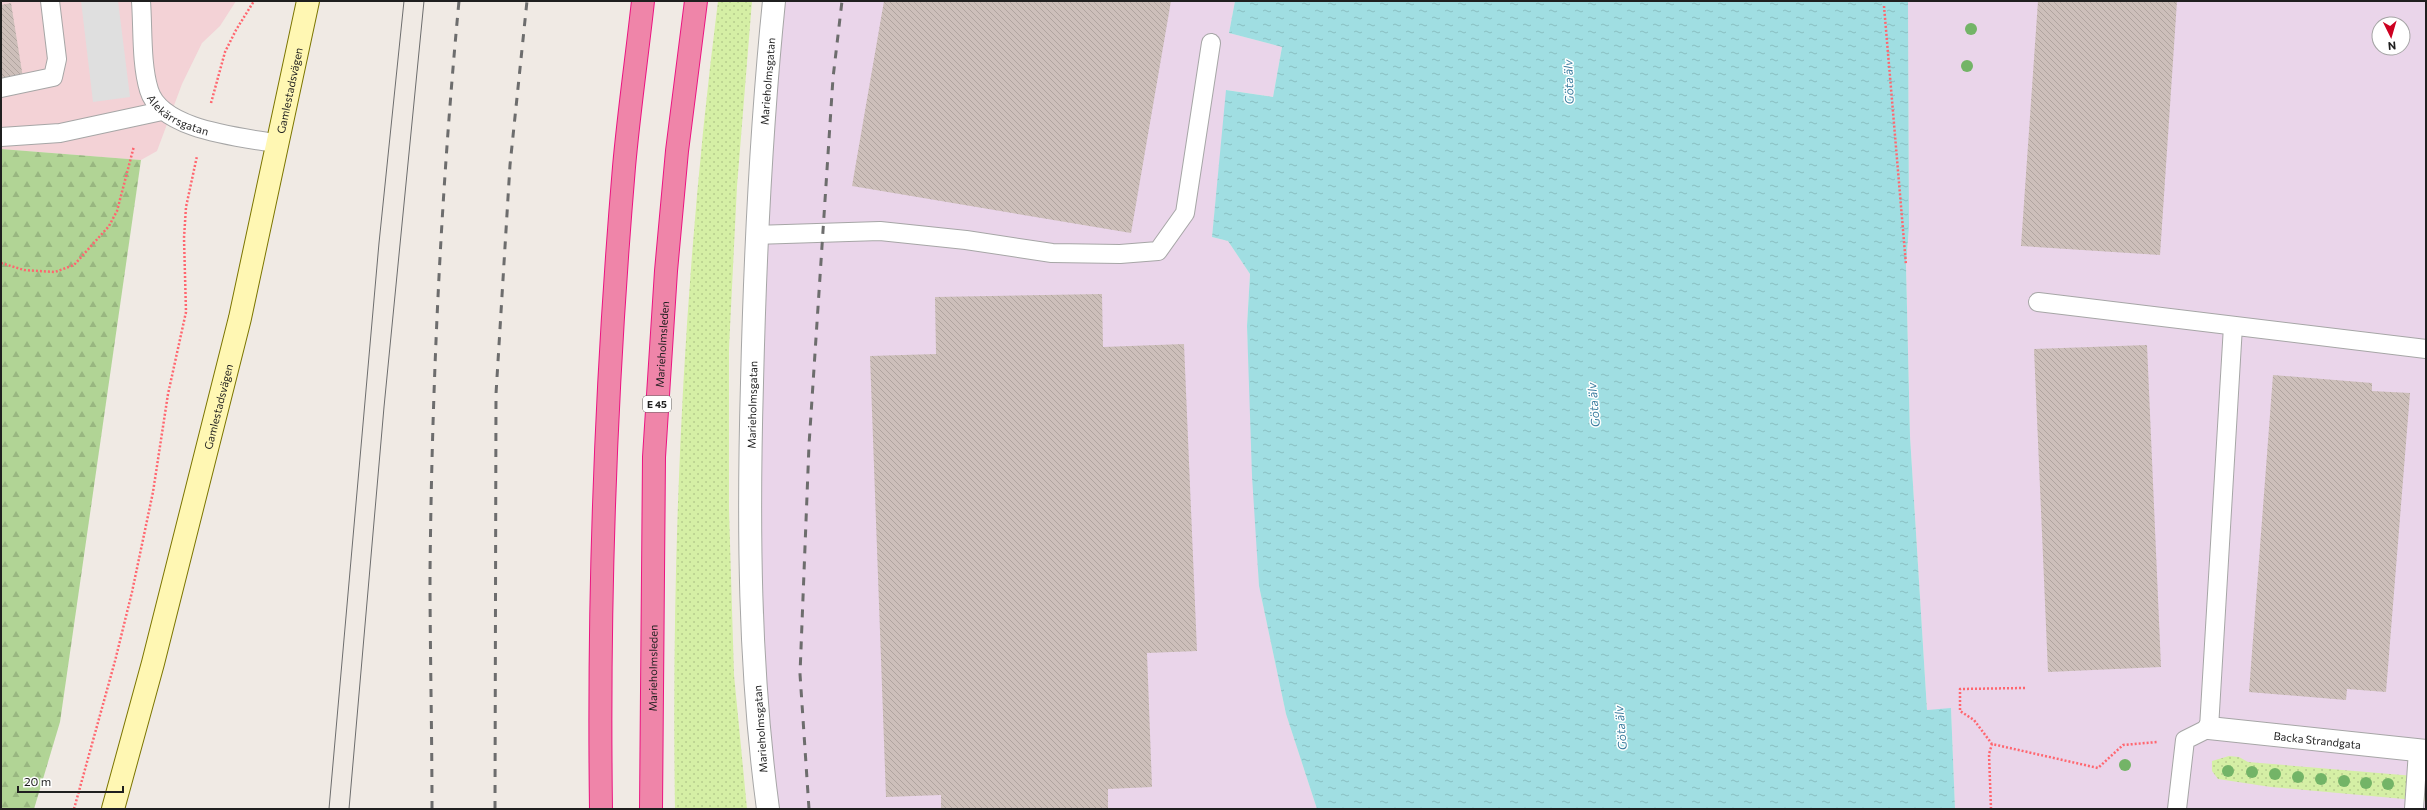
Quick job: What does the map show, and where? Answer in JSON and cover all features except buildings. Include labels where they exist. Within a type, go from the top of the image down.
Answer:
[{"type":"highway","points":[[601,809],[603,528],[616,277],[624,164],[642,1]]},
{"type":"highway","name":"Marieholmsleden","points":[[651,809],[654,457],[674,181],[696,1]]},
{"type":"street","name":"Gamlestadsvägen","points":[[113,809],[153,663],[240,318],[279,144],[308,1]]},
{"type":"street","name":"Marieholmsgatan","points":[[768,809],[761,761],[752,615],[749,509],[757,235],[768,66],[774,1]]},
{"type":"street","name":"Backa Strandgata","points":[[2209,728],[2422,751]]},
{"type":"lane","points":[[1,88],[53,78],[57,59],[50,1]]},
{"type":"lane","name":"Alekärrsgatan","points":[[141,1],[149,90],[162,111],[182,122],[279,144]]},
{"type":"lane","points":[[757,235],[880,231],[966,240],[1052,253],[1120,254],[1158,251],[1185,213],[1211,43]]},
{"type":"lane","points":[[1,137],[60,133],[162,111]]},
{"type":"lane","points":[[2038,302],[2426,349]]},
{"type":"lane","points":[[2177,809],[2185,740],[2209,728],[2233,326]]},
{"type":"lane","points":[[2414,809],[2422,751]]},
{"type":"path","points":[[74,809],[119,646],[152,492],[168,394],[186,312],[184,238],[189,182],[225,52],[236,30],[254,1]]},
{"type":"path","points":[[1884,6],[1906,265]]},
{"type":"path","points":[[1,263],[24,270],[54,272],[74,265],[109,226],[117,211],[142,115]]},
{"type":"path","points":[[2025,688],[1960,689],[1960,711],[1974,720],[1992,744],[2098,768],[2122,745],[2185,740]]},
{"type":"path","points":[[1991,809],[1989,754],[1992,744]]},
{"type":"shaded area","points":[[1,1],[236,1],[220,26],[202,43],[182,84],[157,151],[141,160],[1,149]]},
{"type":"shaded area","points":[[81,1],[118,1],[130,97],[93,102]]},
{"type":"shaded area","points":[[785,1],[1235,1],[1229,33],[1282,47],[1273,97],[1227,90],[1212,237],[1228,241],[1250,274],[1247,326],[1259,586],[1286,714],[1317,809],[778,809],[772,760],[762,614],[759,509],[765,289],[778,67]]},
{"type":"shaded area","points":[[1908,1],[2426,1],[2426,809],[1955,809],[1951,709],[1927,710],[1910,436],[1906,265],[1909,227]]},
{"type":"green space","points":[[718,1],[752,1],[737,186],[729,348],[729,510],[734,675],[747,809],[675,809],[675,607],[682,404],[696,202]]},
{"type":"green space","points":[[1,149],[141,160],[60,722],[34,809],[1,809]]},
{"type":"green space","points":[[2229,756],[2239,757],[2248,762],[2426,777],[2426,801],[2271,787],[2218,779],[2212,771],[2212,761]]},
{"type":"water","name":"Göta älv","points":[[1235,1],[1908,1],[1909,227],[1906,265],[1910,436],[1927,710],[1951,708],[1955,809],[1317,809],[1286,714],[1259,586],[1252,476],[1247,326],[1250,274],[1228,241],[1212,237],[1226,90],[1273,97],[1282,47],[1229,33]]},
{"type":"tram line","points":[[329,809],[379,243],[404,1]]},
{"type":"tram line","points":[[349,809],[384,407],[424,1]]},
{"type":"railway","points":[[432,809],[430,573],[435,358],[442,215],[459,1]]},
{"type":"railway","points":[[495,809],[496,394],[510,165],[527,1]]},
{"type":"railway","points":[[809,809],[800,674],[809,445],[833,78],[842,1]]}]
